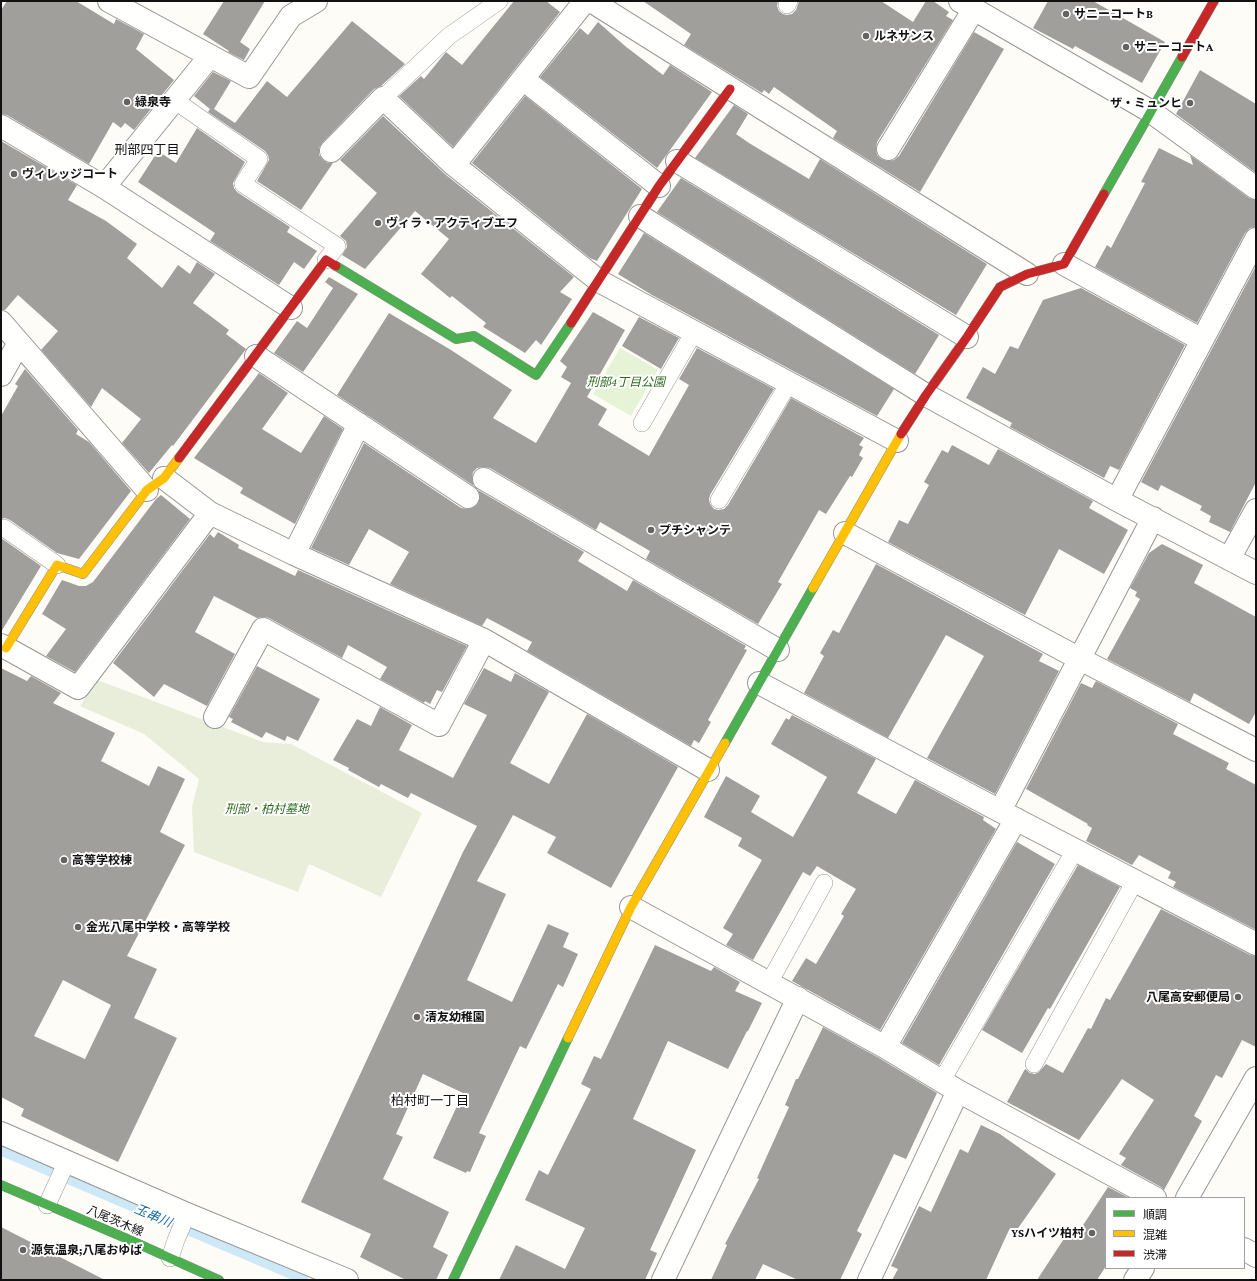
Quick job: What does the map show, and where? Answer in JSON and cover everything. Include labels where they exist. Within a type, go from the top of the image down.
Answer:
[{"type":"street","points":[[109,1],[249,77],[291,16],[316,1]]},
{"type":"street","points":[[454,165],[585,1]]},
{"type":"street","points":[[591,1],[1027,274]]},
{"type":"street","points":[[1064,264],[1214,1]]},
{"type":"street","points":[[888,149],[967,5],[1150,111],[1256,188]]},
{"type":"street","points":[[104,186],[210,56]]},
{"type":"street","points":[[523,79],[659,186]]},
{"type":"street","points":[[210,513],[78,688],[4,647],[57,564],[83,574],[256,356],[326,260],[456,340],[474,336],[536,375],[599,281],[659,186],[730,88]]},
{"type":"street","points":[[331,151],[383,98],[454,165],[599,281],[897,442]]},
{"type":"street","points":[[1,126],[104,186],[292,308]]},
{"type":"street","points":[[677,161],[967,337]]},
{"type":"street","points":[[640,216],[926,395],[1117,500],[1256,573]]},
{"type":"street","points":[[1117,500],[1256,238]]},
{"type":"street","points":[[453,1280],[631,907],[897,442],[926,395],[1000,287],[1027,274],[1064,264],[1202,340]]},
{"type":"street","points":[[1,322],[19,343],[155,484],[294,554],[484,640],[708,770]]},
{"type":"street","points":[[1,375],[19,343]]},
{"type":"street","points":[[256,356],[468,497]]},
{"type":"street","points":[[294,554],[359,424]]},
{"type":"street","points":[[484,479],[778,650]]},
{"type":"street","points":[[1229,560],[1256,510]]},
{"type":"street","points":[[885,1047],[1008,815],[1080,659],[1153,518]]},
{"type":"street","points":[[845,533],[1080,659],[1256,750]]},
{"type":"street","points":[[215,717],[263,629],[439,725],[484,640]]},
{"type":"street","points":[[759,683],[1256,944]]},
{"type":"street","points":[[631,907],[798,998],[885,1047],[949,1086],[1153,1197]]},
{"type":"street","points":[[663,1280],[798,998]]},
{"type":"street","points":[[1188,1197],[1256,1078]]},
{"type":"street","points":[[869,1280],[949,1086]]},
{"type":"street","points":[[1,1133],[65,1164],[186,1216],[347,1280]]},
{"type":"street","name":"八尾茨木線","points":[[1,1185],[50,1198],[123,1237],[219,1280]]},
{"type":"street","points":[[1245,1250],[1256,1256]]},
{"type":"street","points":[[1135,1280],[1142,1269]]},
{"type":"lane","points":[[383,98],[449,36],[499,1]]},
{"type":"lane","points":[[174,100],[259,159],[243,184],[337,246],[326,260]]},
{"type":"lane","points":[[642,423],[694,332]]},
{"type":"lane","points":[[719,500],[789,383]]},
{"type":"lane","points":[[4,528],[57,564]]},
{"type":"lane","points":[[949,1086],[1075,850]]},
{"type":"lane","points":[[1034,1064],[1135,881]]},
{"type":"lane","points":[[769,983],[824,884]]},
{"type":"lane","points":[[50,1198],[65,1164]]},
{"type":"lane","points":[[170,1258],[186,1216]]},
{"type":"green space","name":"刑部4丁目公園","points":[[620,348],[658,370],[631,416],[593,394]]},
{"type":"green space","name":"刑部・柏村墓地","points":[[97,680],[263,742],[291,744],[422,813],[381,897],[309,864],[298,892],[194,852],[192,807],[199,779],[144,734],[80,706]]},
{"type":"building","points":[[7,1],[76,1],[114,24],[116,19],[144,34],[136,49],[174,80],[134,130],[125,123],[121,128],[113,122],[89,164],[7,115],[1,114],[1,10]]},
{"type":"building","points":[[224,1],[265,1],[240,42],[250,49],[244,60],[228,52],[229,51],[203,34]]},
{"type":"building","points":[[514,1],[546,1],[560,12],[453,147],[399,96],[421,76],[424,79],[446,52],[462,65]]},
{"type":"building","points":[[643,1],[778,1],[777,6],[779,11],[787,15],[792,14],[796,10],[799,1],[881,1],[913,22],[926,1],[933,1],[949,12],[946,16],[953,20],[877,142],[877,155],[881,159],[887,161],[894,160],[899,156],[974,32],[1004,49],[920,192],[833,138],[837,131],[774,87],[769,94],[764,90],[762,93],[684,45],[691,34]]},
{"type":"building","points":[[1048,1],[1093,1],[1165,42],[1142,83],[1075,46],[1073,49],[1033,28]]},
{"type":"building","points":[[352,21],[405,64],[381,86],[374,89],[322,143],[319,148],[319,155],[328,163],[333,163],[301,210],[257,181],[269,160],[265,151],[208,112],[210,109],[194,96],[213,72],[231,81],[214,109],[235,123],[267,81],[287,97]]},
{"type":"building","points":[[598,22],[625,46],[663,75],[670,65],[712,92],[657,168],[540,77],[580,28],[588,35]]},
{"type":"building","points":[[1200,70],[1256,104],[1256,173],[1176,114]]},
{"type":"building","points":[[525,96],[642,189],[597,261],[590,258],[472,163]]},
{"type":"building","points":[[734,105],[748,114],[736,134],[749,143],[809,179],[820,159],[987,264],[956,315],[695,158]]},
{"type":"building","points":[[383,116],[446,175],[574,277],[560,292],[572,299],[541,345],[536,340],[525,353],[483,327],[486,323],[452,296],[450,298],[421,274],[449,239],[415,211],[365,269],[342,255],[347,247],[346,241],[340,236],[377,193],[340,160]]},
{"type":"building","points":[[197,128],[245,162],[233,183],[237,192],[290,227],[287,232],[317,251],[304,269],[294,262],[279,285],[210,241],[215,233],[138,182],[158,151],[176,163]]},
{"type":"building","points":[[1,141],[77,185],[68,200],[106,221],[137,244],[127,258],[162,288],[178,265],[190,274],[197,262],[215,274],[193,303],[229,330],[226,334],[246,349],[173,446],[172,445],[149,473],[122,443],[141,419],[102,388],[91,407],[41,350],[58,331],[18,295],[5,310],[1,310]]},
{"type":"building","points":[[1159,148],[1193,165],[1190,155],[1249,198],[1256,200],[1256,227],[1250,228],[1245,233],[1197,323],[1095,267],[1107,245],[1111,248],[1145,183],[1141,182]]},
{"type":"building","points":[[681,178],[939,335],[915,374],[657,212]]},
{"type":"building","points":[[644,233],[894,389],[877,416],[652,295],[618,274]]},
{"type":"building","points":[[1256,266],[1256,482],[1230,532],[1209,522],[1211,516],[1200,510],[1202,506],[1161,485],[1158,491],[1141,482]]},
{"type":"building","points":[[329,277],[358,294],[303,372],[274,353],[297,321],[307,328],[333,288],[325,282]]},
{"type":"building","points":[[1081,288],[1185,345],[1119,470],[1110,466],[1104,478],[1010,427],[1012,423],[966,398],[983,367],[995,374],[1010,346],[1018,349],[1043,300]]},
{"type":"building","points":[[593,312],[625,330],[587,397],[607,409],[598,425],[649,456],[689,385],[679,379],[697,348],[774,389],[710,495],[710,504],[714,509],[724,509],[728,505],[791,398],[864,438],[859,445],[863,447],[859,455],[863,458],[852,477],[850,476],[826,514],[819,510],[778,582],[782,584],[758,624],[646,559],[650,551],[600,522],[596,530],[490,468],[477,468],[473,472],[472,479],[474,486],[337,395],[389,313],[451,350],[512,390],[493,418],[536,443],[571,383],[561,377],[567,367],[560,361]]},
{"type":"building","points":[[639,317],[679,338],[661,369],[622,346]]},
{"type":"building","points":[[25,369],[78,430],[76,434],[89,442],[131,491],[79,559],[57,553],[10,520],[5,518],[1,519],[1,416],[18,386],[15,384]]},
{"type":"building","points":[[259,373],[288,393],[262,429],[301,453],[324,416],[343,429],[295,524],[240,493],[243,488],[194,458]]},
{"type":"building","points":[[364,443],[461,508],[473,508],[478,504],[480,497],[478,490],[584,552],[578,561],[627,591],[633,580],[746,646],[744,649],[747,650],[708,720],[711,722],[699,743],[694,740],[691,746],[527,651],[532,642],[487,618],[482,626],[390,584],[409,552],[369,529],[349,565],[311,548]]},
{"type":"building","points":[[952,445],[989,465],[998,449],[1093,501],[1089,508],[1128,530],[1104,574],[1059,549],[1025,615],[888,542],[899,520],[908,524],[929,485],[924,482],[942,450],[948,453]]},
{"type":"building","points":[[161,495],[190,519],[75,672],[46,656],[66,629],[42,614],[62,580],[79,586],[86,586],[93,582],[156,499]]},
{"type":"building","points":[[218,532],[239,545],[238,548],[295,576],[298,570],[467,646],[442,692],[437,690],[430,704],[425,701],[424,703],[380,679],[387,667],[348,645],[342,658],[269,618],[257,618],[214,596],[195,632],[235,654],[207,706],[164,684],[154,697],[113,663],[210,534],[214,538]]},
{"type":"building","points":[[1,538],[41,566],[1,632]]},
{"type":"building","points":[[1162,544],[1203,565],[1194,583],[1256,617],[1256,712],[1249,724],[1194,693],[1190,702],[1107,659],[1140,599],[1135,596],[1137,592],[1130,588],[1149,553]]},
{"type":"building","points":[[876,564],[1043,654],[1039,661],[1059,671],[995,794],[927,758],[984,656],[946,635],[888,738],[804,693],[824,656],[820,653],[833,630],[839,633]]},
{"type":"building","points":[[257,666],[320,699],[298,741],[287,736],[285,741],[266,732],[262,738],[231,722],[233,719],[229,717]]},
{"type":"building","name":"金光八尾中学校・高等学校","points":[[1,668],[27,681],[31,676],[61,693],[53,703],[115,733],[101,761],[149,786],[158,766],[185,779],[160,832],[185,845],[127,956],[157,969],[134,1018],[177,1038],[118,1162],[21,1116],[24,1109],[1,1097]],"holes":[[[63,980],[111,1005],[85,1059],[34,1036]]]},
{"type":"building","points":[[484,668],[511,682],[515,673],[549,692],[510,763],[549,784],[587,714],[678,767],[611,888],[547,853],[556,837],[513,815],[477,881],[506,894],[467,980],[512,1002],[548,924],[569,933],[563,947],[578,954],[563,987],[558,984],[526,1049],[520,1046],[479,1133],[486,1136],[470,1172],[467,1171],[466,1173],[433,1158],[463,1093],[423,1074],[396,1134],[403,1137],[383,1179],[449,1212],[433,1247],[448,1255],[436,1280],[406,1280],[360,1257],[371,1234],[301,1202],[463,852],[477,826],[411,793],[408,798],[381,784],[379,787],[333,760],[357,719],[371,726],[380,707],[412,725],[399,750],[453,778],[487,715],[464,704]]},
{"type":"building","points":[[1096,681],[1178,724],[1173,734],[1229,763],[1226,769],[1256,785],[1256,930],[1173,887],[1176,882],[1168,878],[1171,872],[1139,855],[1132,865],[1086,841],[1092,828],[1087,825],[1088,824],[1026,789],[1081,683],[1092,688]]},
{"type":"building","points":[[792,715],[876,759],[857,793],[896,814],[915,780],[984,817],[983,820],[996,829],[880,1030],[792,981],[806,958],[816,964],[844,916],[841,914],[856,889],[817,866],[810,876],[803,872],[753,960],[726,945],[733,934],[723,928],[762,860],[738,846],[742,838],[704,817],[726,776],[760,796],[751,812],[793,837],[827,777],[771,744],[786,718],[789,720]]},
{"type":"building","points":[[1017,842],[1055,864],[939,1065],[902,1043]]},
{"type":"building","points":[[1078,865],[1120,887],[1050,1009],[1048,1008],[1022,1053],[982,1030]]},
{"type":"building","points":[[1161,909],[1250,955],[1256,956],[1256,1047],[1242,1040],[1222,1078],[1216,1075],[1194,1116],[1202,1121],[1164,1190],[1121,1165],[1126,1158],[1119,1154],[1154,1100],[1122,1079],[1079,1140],[1007,1102],[1025,1069],[1030,1073],[1035,1074],[1039,1072],[1046,1064],[1063,1073],[1088,1028],[1091,1029],[1106,998],[1110,1000]]},
{"type":"building","points":[[655,945],[711,971],[714,967],[740,982],[735,991],[762,1003],[728,1069],[668,1041],[633,1119],[696,1150],[650,1250],[657,1253],[645,1280],[499,1280],[516,1245],[565,1269],[585,1228],[525,1200],[539,1170],[548,1175],[591,1089],[581,1084],[594,1056],[601,1059]]},
{"type":"building","points":[[823,1027],[879,1058],[937,1093],[906,1159],[894,1154],[857,1231],[862,1234],[840,1280],[798,1280],[763,1264],[755,1280],[711,1280],[727,1245],[725,1244],[759,1179],[757,1178],[789,1107],[785,1105],[796,1079],[798,1079]]},
{"type":"building","points":[[981,1125],[1000,1134],[1056,1174],[1014,1234],[1009,1230],[986,1280],[892,1280],[898,1269],[891,1266],[919,1206],[931,1212],[960,1149],[968,1153]]},
{"type":"building","name":"YSハイツ柏村","points":[[1108,1187],[1127,1197],[1105,1197],[1105,1268],[1097,1280],[1037,1280],[1069,1231],[1076,1236]]},
{"type":"building","name":"源気温泉;八尾おゆば","points":[[1,1227],[105,1280],[1,1280]]},
{"type":"waterway","name":"玉串川","points":[[1,1151],[304,1280]]},
{"type":"traffic: fast","points":[[1104,194],[1182,57]]},
{"type":"traffic: fast","points":[[336,266],[456,339],[474,336],[536,375],[571,323]]},
{"type":"traffic: fast","points":[[725,743],[813,588]]},
{"type":"traffic: fast","points":[[453,1280],[568,1038]]},
{"type":"traffic: fast","points":[[1,1185],[219,1280]]},
{"type":"traffic: slow","points":[[813,588],[901,434]]},
{"type":"traffic: slow","points":[[6,648],[57,565],[83,574],[147,490],[164,478],[179,458]]},
{"type":"traffic: slow","points":[[568,1038],[631,907],[725,743]]},
{"type":"traffic: jam","points":[[1182,57],[1214,1]]},
{"type":"traffic: jam","points":[[571,323],[659,186],[730,89]]},
{"type":"traffic: jam","points":[[901,434],[1000,287],[1027,274],[1064,264],[1104,194]]},
{"type":"traffic: jam","points":[[179,458],[326,260],[336,266]]},
{"type":"place","name":"サニーコートB","points":[[1066,14]]},
{"type":"place","name":"ルネサンス","points":[[866,36]]},
{"type":"place","name":"サニーコートA","points":[[1126,47]]},
{"type":"place","name":"緑泉寺","points":[[127,102]]},
{"type":"place","name":"ザ・ミュンヒ","points":[[1190,103]]},
{"type":"place","name":"ヴィレッジコート","points":[[14,174]]},
{"type":"place","name":"ヴィラ・アクティブエフ","points":[[378,223]]},
{"type":"place","name":"プチシャンテ","points":[[651,530]]},
{"type":"place","name":"高等学校棟","points":[[64,860]]},
{"type":"place","name":"金光八尾中学校・高等学校","points":[[78,927]]},
{"type":"place","name":"八尾高安郵便局","points":[[1238,997]]},
{"type":"place","name":"清友幼稚園","points":[[417,1017]]},
{"type":"place","name":"YSハイツ柏村","points":[[1092,1233]]},
{"type":"place","name":"源気温泉;八尾おゆば","points":[[23,1250]]},
{"type":"district","name":"刑部四丁目","points":[[147,150]]},
{"type":"district","name":"柏村町一丁目","points":[[430,1101]]}]
